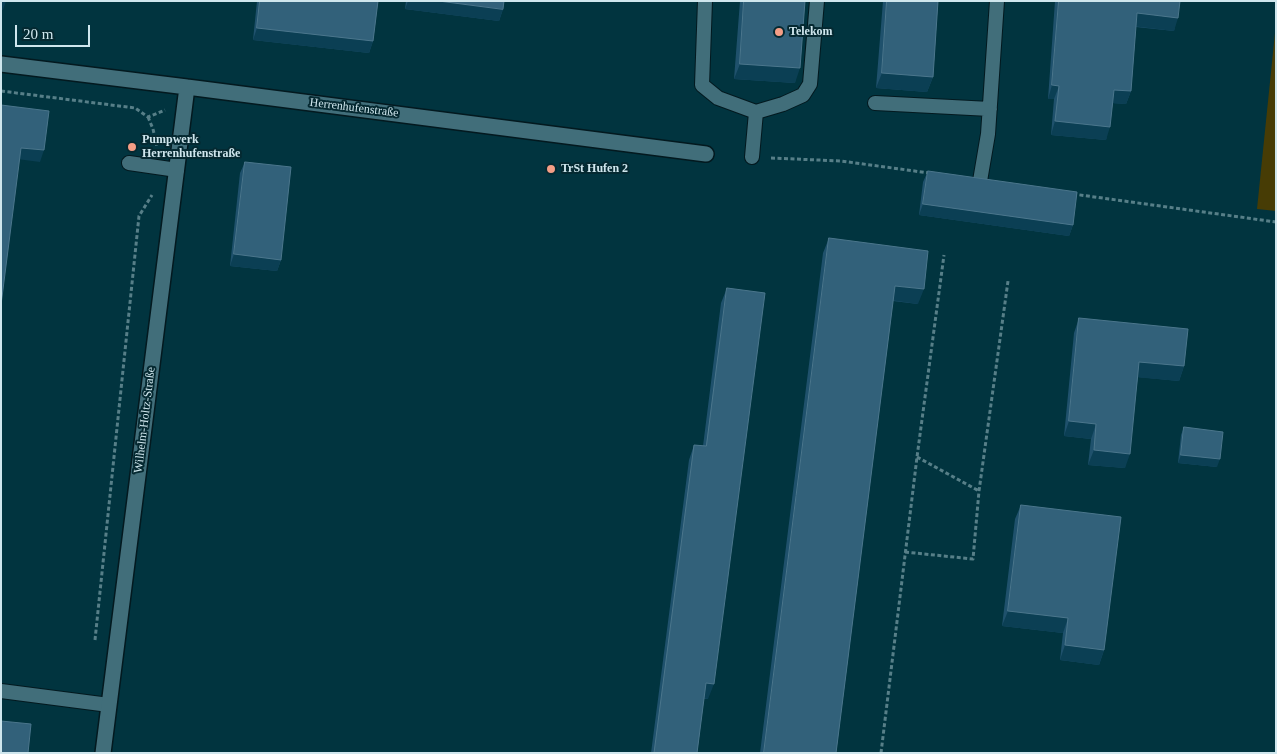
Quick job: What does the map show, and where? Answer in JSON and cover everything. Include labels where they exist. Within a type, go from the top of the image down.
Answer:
[{"type":"street","name":"Herrenhufenstraße","points":[[1,64],[186,94],[706,154]]},
{"type":"street","name":"Wilhelm-Holtz-Straße","points":[[102,753],[186,94]]},
{"type":"lane","points":[[705,1],[702,85],[718,98],[756,112],[804,95],[810,84],[816,1]]},
{"type":"lane","points":[[980,181],[988,134],[997,1]]},
{"type":"lane","points":[[876,103],[990,109]]},
{"type":"lane","points":[[752,157],[756,112]]},
{"type":"lane","points":[[129,162],[177,170]]},
{"type":"lane","points":[[1,691],[108,705]]},
{"type":"path","points":[[1,92],[135,108],[148,117],[157,144],[154,192],[139,216],[94,643]]},
{"type":"path","points":[[148,117],[186,94]]},
{"type":"path","points":[[881,753],[944,255]]},
{"type":"path","points":[[905,552],[973,560],[979,491],[1008,281]]},
{"type":"path","points":[[917,457],[979,491]]},
{"type":"shaded area","points":[[1276,23],[1276,211],[1257,209]]},
{"type":"building","points":[[260,1],[378,1],[373,41],[257,28]]},
{"type":"building","points":[[439,1],[504,1],[503,9]]},
{"type":"building","points":[[744,1],[805,1],[800,68],[740,64]]},
{"type":"building","points":[[887,1],[938,1],[933,77],[882,73]]},
{"type":"building","points":[[1059,1],[1180,1],[1178,18],[1137,13],[1131,91],[1114,90],[1110,127],[1055,121],[1059,86],[1052,85]]},
{"type":"building","points":[[1,105],[49,111],[44,150],[21,148],[1,305]]},
{"type":"building","points":[[245,162],[291,167],[281,260],[234,254]]},
{"type":"building","points":[[928,171],[1077,192],[1073,225],[923,204]]},
{"type":"building","points":[[829,238],[928,251],[924,289],[895,286],[836,753],[764,753]]},
{"type":"building","points":[[727,288],[765,293],[714,684],[706,683],[697,753],[654,753],[694,445],[706,446]]},
{"type":"building","points":[[1079,318],[1188,329],[1184,366],[1139,362],[1130,454],[1094,450],[1096,424],[1069,421]]},
{"type":"building","points":[[1184,427],[1223,432],[1220,459],[1181,455]]},
{"type":"building","points":[[1021,505],[1121,517],[1104,650],[1065,645],[1068,618],[1008,611]]},
{"type":"building","points":[[1,721],[31,724],[28,753],[1,753]]},
{"type":"place","name":"Telekom","points":[[779,32]]},
{"type":"place","name":"Pumpwerk Herrenhufenstraße","points":[[132,147]]},
{"type":"place","name":"TrSt Hufen 2","points":[[551,169]]}]
